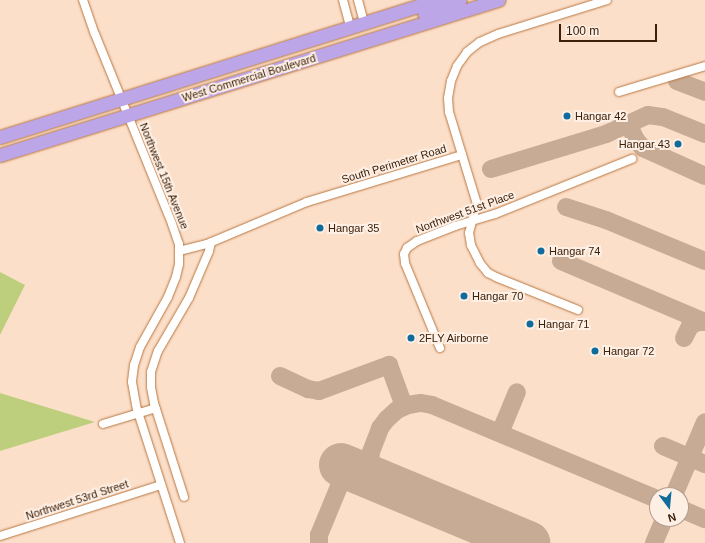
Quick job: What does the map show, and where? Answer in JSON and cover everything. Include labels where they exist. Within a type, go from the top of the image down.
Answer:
[{"type":"highway","name":"West Commercial Boulevard","points":[[0,137],[437,0]]},
{"type":"highway","points":[[362,42],[371,32],[378,28],[442,8],[460,0]]},
{"type":"highway","points":[[456,13],[478,0]]},
{"type":"highway","name":"West Commercial Boulevard","points":[[0,156],[498,0]]},
{"type":"highway","points":[[266,72],[299,53],[347,38],[364,22]]},
{"type":"street","name":"Northwest 15th Avenue","points":[[83,0],[121,99],[175,231],[179,251],[179,264],[174,284],[143,341],[134,365],[133,389],[138,413],[180,543]]},
{"type":"street","points":[[343,0],[350,27]]},
{"type":"street","points":[[358,0],[364,22]]},
{"type":"street","name":"South Perimeter Road","points":[[179,251],[211,242],[307,202],[462,154],[449,112],[448,98],[452,75],[467,52],[480,42],[498,34],[607,0]]},
{"type":"street","points":[[619,92],[705,66]]},
{"type":"street","points":[[462,154],[477,204],[476,213],[469,233],[471,245],[480,263],[488,273],[500,279],[578,310]]},
{"type":"street","name":"Northwest 51st Place","points":[[440,348],[406,266],[404,254],[413,243],[455,226],[495,214],[632,159]]},
{"type":"street","points":[[184,496],[156,408],[151,387],[154,361],[160,346],[186,304],[210,251],[211,242]]},
{"type":"street","points":[[103,424],[156,408]]},
{"type":"street","name":"Northwest 53rd Street","points":[[0,536],[161,485]]},
{"type":"green space","points":[[0,272],[25,285],[0,335]]},
{"type":"green space","points":[[0,393],[95,422],[0,451]]},
{"type":"taxiway","points":[[677,81],[705,92]]},
{"type":"taxiway","points":[[491,169],[606,134],[648,115],[663,117],[705,134]]},
{"type":"taxiway","points":[[628,123],[636,140],[643,148],[705,176]]},
{"type":"taxiway","points":[[566,207],[606,220],[705,261]]},
{"type":"taxiway","points":[[561,261],[705,322]]},
{"type":"taxiway","points":[[684,338],[690,326],[698,322],[705,322]]},
{"type":"taxiway","points":[[280,376],[308,389],[319,391],[389,365],[404,406]]},
{"type":"taxiway","points":[[500,433],[517,392]]},
{"type":"taxiway","points":[[383,482],[372,469],[370,463],[371,452],[380,428],[397,410],[408,405],[421,403],[432,405],[649,496]]},
{"type":"taxiway","points":[[677,487],[705,422]]},
{"type":"taxiway","points":[[663,446],[705,464]]},
{"type":"taxiway","points":[[319,543],[319,535],[347,467]]},
{"type":"taxiway","points":[[689,512],[705,519]]},
{"type":"taxiway","points":[[654,543],[661,527]]},
{"type":"runway","points":[[341,465],[528,543]]},
{"type":"place","name":"Hangar 42","points":[[567,116]]},
{"type":"place","name":"Hangar 43","points":[[678,144]]},
{"type":"place","name":"Hangar 35","points":[[320,228]]},
{"type":"place","name":"Hangar 74","points":[[541,251]]},
{"type":"place","name":"Hangar 70","points":[[464,296]]},
{"type":"place","name":"Hangar 71","points":[[530,324]]},
{"type":"place","name":"2FLY Airborne","points":[[411,338]]},
{"type":"place","name":"Hangar 72","points":[[595,351]]}]
